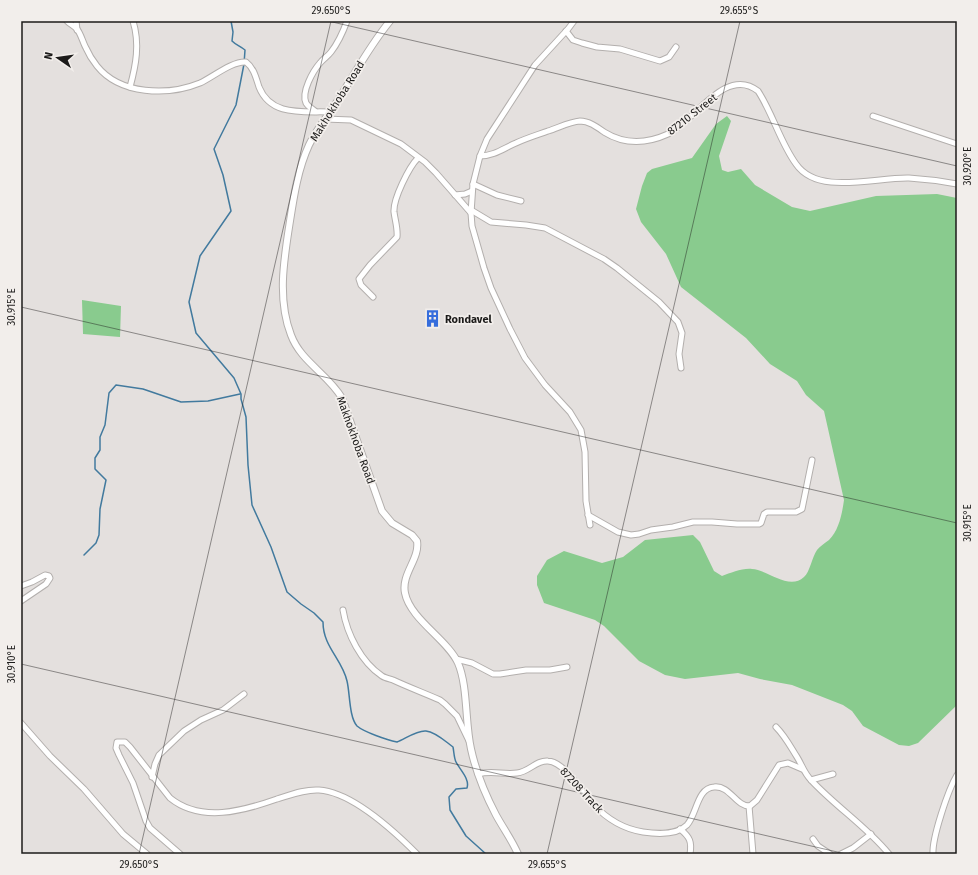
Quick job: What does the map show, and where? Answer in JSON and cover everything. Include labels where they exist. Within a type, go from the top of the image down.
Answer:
[{"type":"street","points":[[68,21],[77,30]]},
{"type":"street","points":[[76,21],[77,30],[86,49],[98,68],[117,82],[130,87],[158,91],[189,87],[212,77],[237,63],[244,62],[252,67],[265,98],[273,106],[291,111],[330,112]]},
{"type":"street","points":[[130,87],[137,54],[137,38],[133,21]]},
{"type":"street","points":[[315,111],[305,102],[304,94],[306,88],[316,68],[334,47],[344,30],[347,21]]},
{"type":"street","name":"Makhokhoba Road","points":[[390,21],[373,44],[309,145],[297,178],[285,256],[283,287],[286,317],[291,335],[300,353],[332,384],[342,398],[382,511],[392,523],[412,535],[417,541],[417,550],[406,579],[405,594],[418,615],[456,659],[462,673],[470,742],[478,774],[496,815],[518,854]]},
{"type":"street","points":[[574,21],[535,65],[492,130],[480,156],[473,184],[471,212],[472,226],[484,268],[491,288],[510,329],[525,358],[545,385],[570,412],[581,430],[586,452],[586,501],[590,525]]},
{"type":"street","points":[[566,31],[573,40],[582,43],[597,47],[620,49],[660,61],[669,57],[676,47]]},
{"type":"street","name":"87210 Street","points":[[480,156],[491,156],[516,142],[578,122],[588,122],[593,124],[609,135],[625,141],[637,142],[656,139],[671,132],[711,97],[729,87],[744,84],[750,85],[758,91],[796,165],[806,174],[815,179],[828,182],[845,182],[908,178],[957,184]]},
{"type":"street","points":[[872,116],[957,144]]},
{"type":"street","points":[[325,119],[351,120],[401,144],[436,173],[454,195],[471,212],[490,222],[526,224],[545,228],[604,259],[617,268],[659,302],[678,322],[682,333],[679,354],[681,368]]},
{"type":"street","points":[[373,297],[361,285],[359,279],[370,265],[397,237],[394,212],[395,201],[411,166],[418,158]]},
{"type":"street","points":[[473,184],[497,195],[522,201]]},
{"type":"street","points":[[454,195],[465,194],[472,191]]},
{"type":"street","points":[[588,515],[618,532],[630,535],[699,522],[759,524],[761,523],[764,514],[767,512],[798,512],[802,509],[812,460]]},
{"type":"street","points":[[21,586],[45,575],[49,576],[50,578],[46,584],[21,602]]},
{"type":"street","points":[[343,610],[344,619],[359,652],[374,668],[386,678],[440,700],[457,716],[470,742]]},
{"type":"street","points":[[456,659],[472,663],[493,674],[526,670],[550,670],[567,667]]},
{"type":"street","points":[[152,776],[159,755],[184,731],[201,720],[224,710],[244,694]]},
{"type":"street","points":[[21,724],[50,756],[84,789],[123,834],[147,854]]},
{"type":"street","points":[[776,727],[786,738],[802,768],[811,780],[871,834],[889,854]]},
{"type":"street","points":[[180,854],[150,828],[146,821],[133,783],[116,748],[117,742],[125,742],[146,766],[163,792],[175,802],[189,809],[206,813],[214,813],[253,807],[289,795],[310,790],[318,790],[333,793],[364,809],[402,839],[417,854]]},
{"type":"street","name":"87208 Track","points":[[478,774],[486,772],[512,774],[521,773],[539,762],[551,761],[564,770],[594,805],[624,826],[651,833],[669,832],[680,829]]},
{"type":"street","points":[[690,854],[690,838],[680,829],[690,820],[704,791],[714,787],[720,788],[729,792],[743,804],[749,806],[753,805],[757,800],[779,765],[788,763],[802,768]]},
{"type":"street","points":[[811,780],[833,774]]},
{"type":"street","points":[[933,854],[936,831],[952,784],[957,776]]},
{"type":"street","points":[[749,806],[753,854]]},
{"type":"street","points":[[841,854],[853,848],[871,834]]},
{"type":"street","points":[[813,839],[818,846],[830,854]]},
{"type":"green space","points":[[727,116],[731,121],[719,156],[722,170],[728,172],[741,169],[755,185],[792,207],[810,211],[876,196],[937,194],[957,198],[957,705],[918,743],[909,746],[899,745],[863,726],[852,711],[843,705],[792,685],[738,673],[685,679],[665,675],[639,661],[604,626],[595,620],[544,603],[537,585],[537,576],[547,560],[564,551],[602,563],[623,557],[645,540],[693,535],[700,542],[714,571],[722,576],[740,570],[752,569],[785,581],[798,581],[806,575],[817,550],[829,540],[838,527],[844,500],[824,411],[806,395],[797,381],[770,364],[746,338],[681,287],[666,254],[641,222],[636,209],[647,173],[652,169],[692,158],[716,124]]},
{"type":"green space","points":[[82,300],[121,306],[120,337],[83,334]]},
{"type":"waterway","points":[[231,21],[233,32],[232,41],[245,50],[244,64],[236,105],[214,149],[223,175],[231,211],[200,256],[189,302],[196,333],[234,378],[241,394],[246,417],[248,465],[252,505],[271,547],[287,592],[323,622],[324,631],[329,646],[345,673],[354,722],[365,731],[397,742],[422,731],[430,732],[437,735],[453,747],[455,760],[466,778],[468,785],[467,788],[456,789],[449,797],[450,810],[466,836],[486,854]]},
{"type":"waterway","points":[[84,555],[96,543],[99,535],[100,509],[106,480],[95,469],[95,458],[100,450],[100,437],[105,425],[109,393],[116,385],[143,389],[181,402],[208,401],[240,394]]},
{"type":"place","name":"Rondavel","points":[[432,319]]}]
